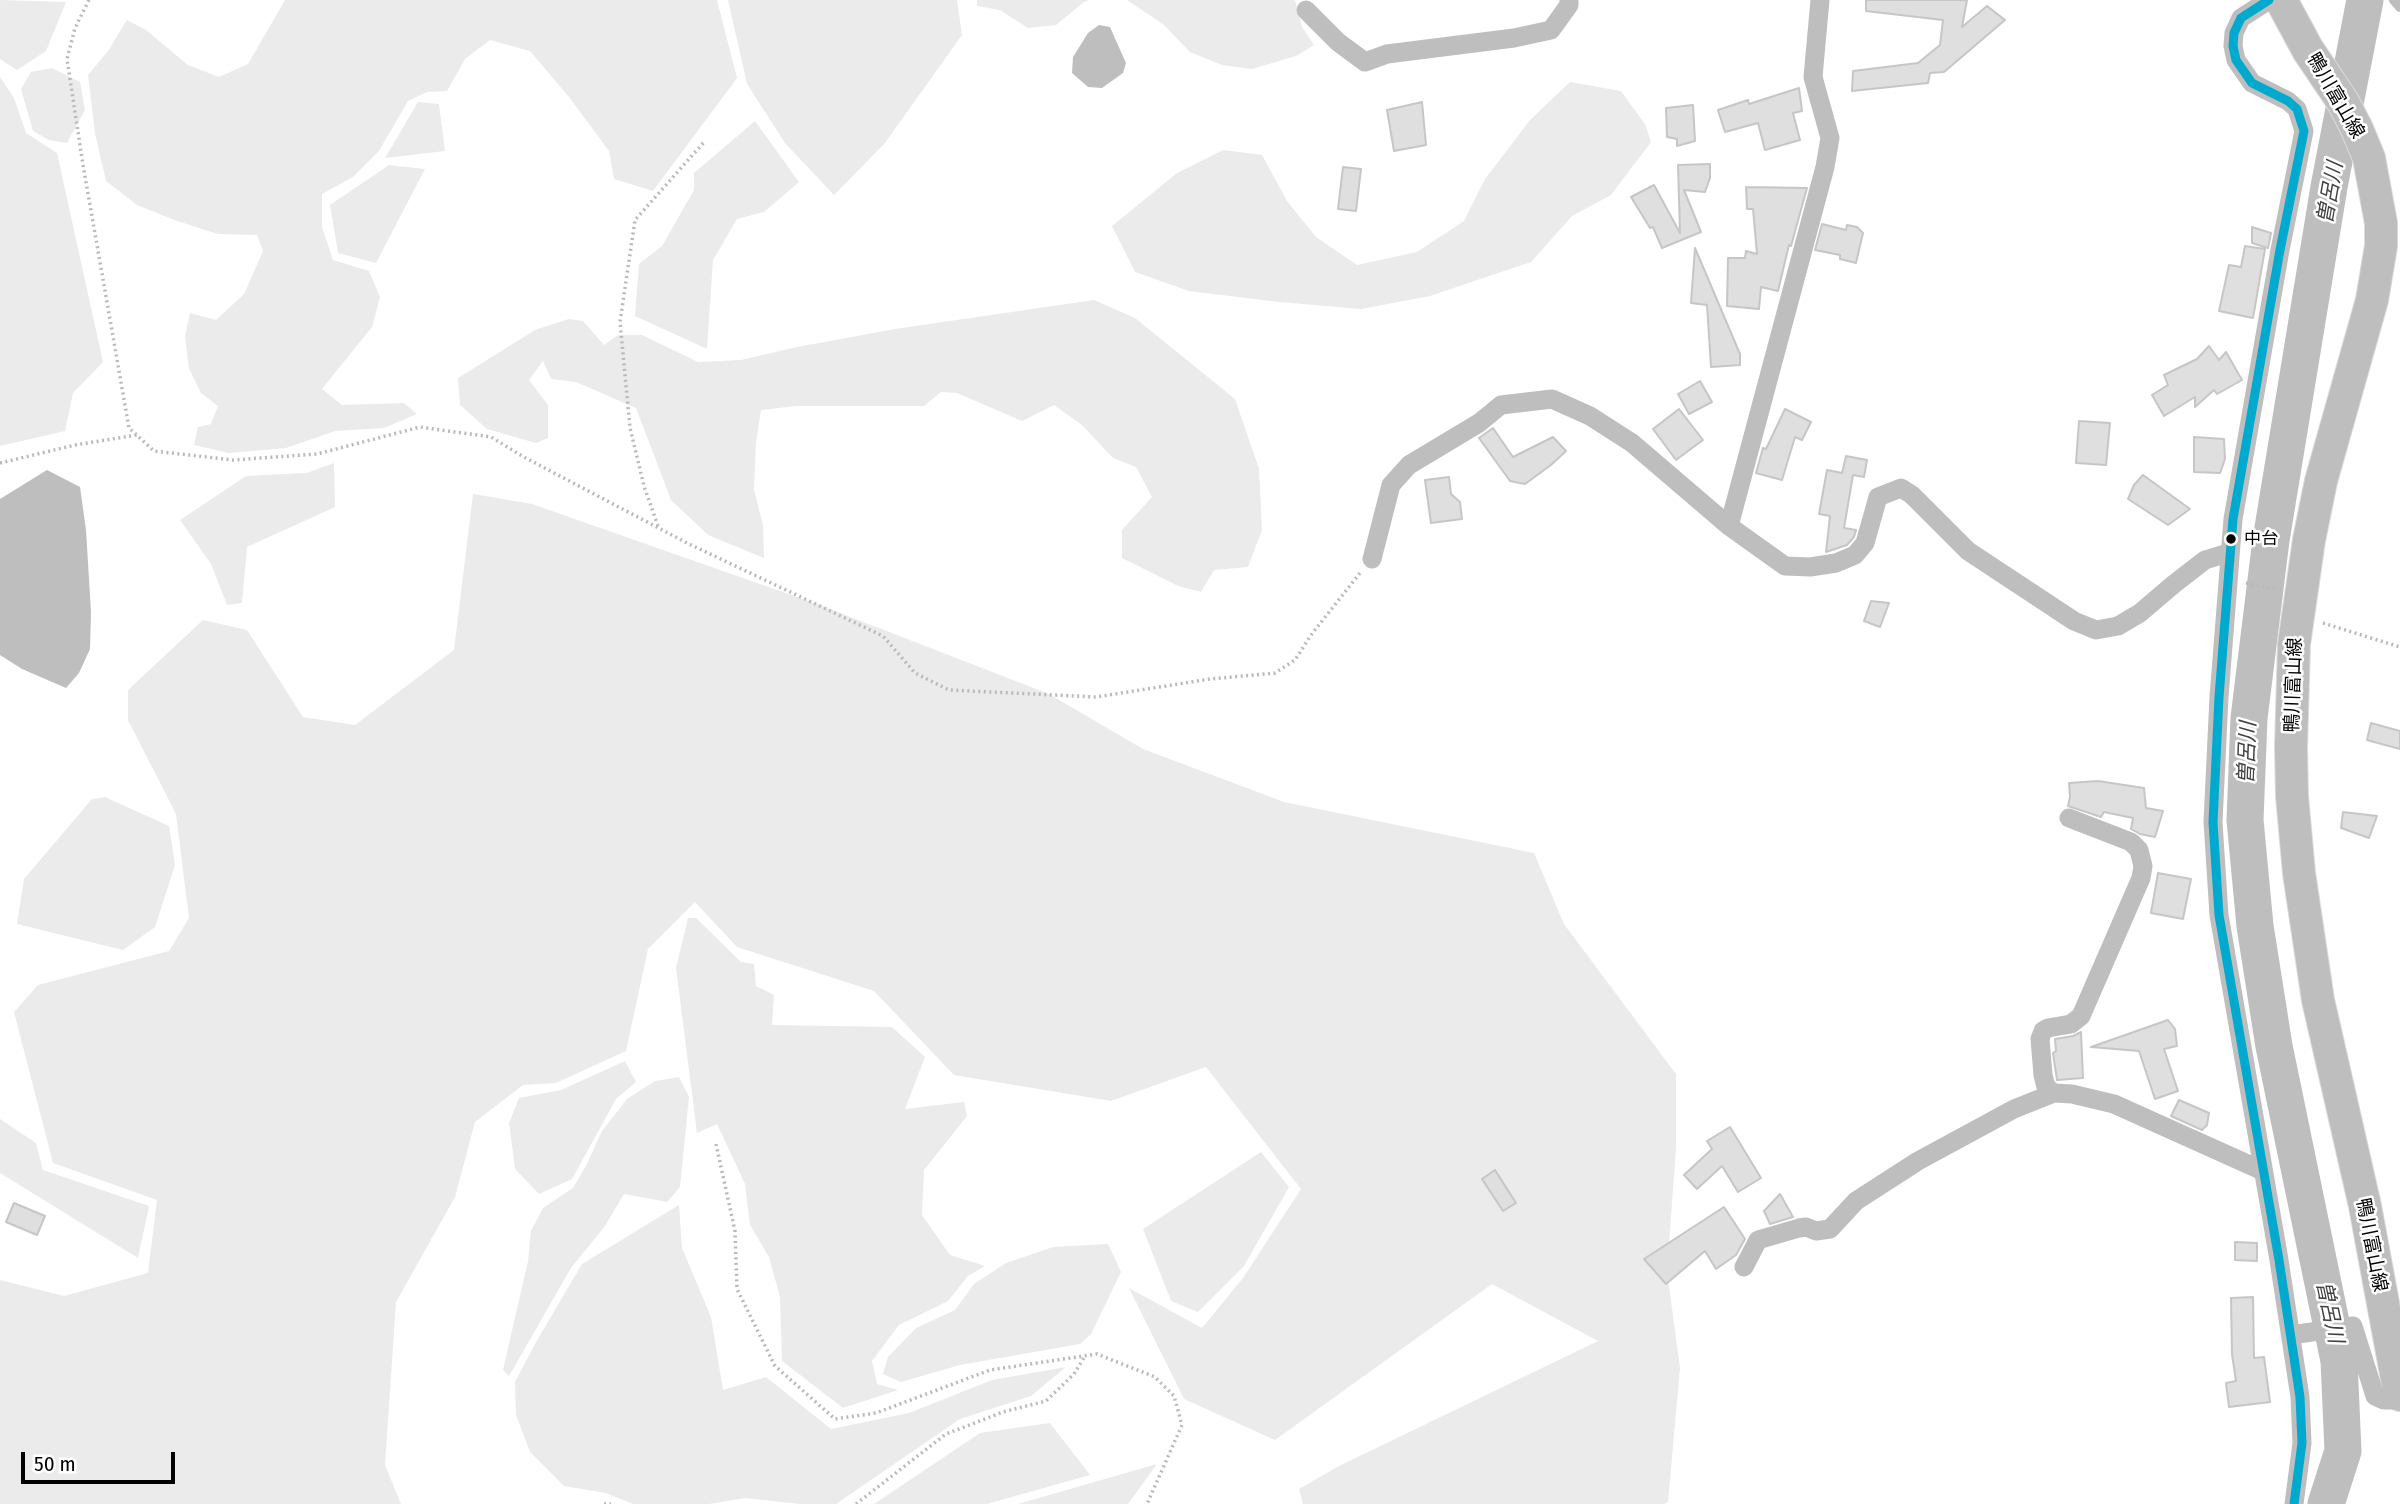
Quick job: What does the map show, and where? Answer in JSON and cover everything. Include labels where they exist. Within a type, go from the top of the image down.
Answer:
[{"type":"main road","name":"鴨川富山線","points":[[2281,0],[2308,50],[2343,102],[2369,158],[2381,223],[2378,270],[2321,481],[2309,540],[2294,644],[2291,747],[2292,796],[2299,873],[2318,1000],[2365,1206],[2400,1397]]},
{"type":"street","points":[[1306,10],[1338,42],[1364,62],[1387,54],[1514,38],[1551,30],[1569,5],[1569,0]]},
{"type":"street","points":[[1730,526],[1825,167],[1830,138],[1813,77],[1820,0]]},
{"type":"street","points":[[2269,0],[2241,18],[2234,33],[2236,60],[2252,83],[2288,101],[2297,109],[2304,131],[2280,250],[2228,553],[2213,789],[2214,852],[2219,915],[2263,1171],[2296,1334],[2302,1443],[2294,1504]]},
{"type":"street","points":[[1372,559],[1391,485],[1409,465],[1479,423],[1501,405],[1552,400],[1590,416],[1632,443],[1730,526],[1785,566],[1810,567],[1836,563],[1855,555],[1866,543],[1878,497],[1901,488],[1912,495],[1968,551],[2074,621],[2096,630],[2118,626],[2140,613],[2206,560],[2228,553]]},
{"type":"street","points":[[2054,1093],[2046,1087],[2043,1075],[2040,1039],[2043,1031],[2071,1024],[2081,1016],[2141,878],[2143,866],[2139,850],[2131,842],[2068,818]]},
{"type":"street","points":[[1744,1268],[1758,1240],[1799,1228],[1806,1227],[1816,1231],[1830,1229],[1856,1201],[1918,1161],[2014,1109],[2054,1093],[2072,1094],[2114,1104],[2263,1171]]},
{"type":"street","points":[[2296,1334],[2353,1326],[2375,1396],[2384,1400],[2400,1397]]},
{"type":"lane","points":[[2394,0],[2400,7]]},
{"type":"path","points":[[89,0],[75,28],[67,59],[129,428],[155,451],[233,460],[317,454],[420,427],[491,437],[658,528],[883,636],[915,673],[949,690],[1096,697],[1210,679],[1275,673],[1295,660],[1311,635],[1372,559]]},
{"type":"path","points":[[658,528],[644,486],[630,428],[620,323],[635,220],[705,141]]},
{"type":"path","points":[[0,463],[75,445],[137,436]]},
{"type":"path","points":[[2238,581],[2278,589]]},
{"type":"path","points":[[2298,615],[2400,647]]},
{"type":"path","points":[[716,1144],[735,1231],[737,1289],[775,1366],[835,1419],[876,1413],[990,1370],[1097,1354],[1155,1377],[1174,1396],[1182,1425],[1147,1504]]},
{"type":"path","points":[[856,1504],[946,1434],[1003,1412],[1046,1401],[1074,1374],[1085,1356]]},
{"type":"path","points":[[604,1504],[611,1504]]},
{"type":"shaded area","points":[[0,0],[66,2],[46,51],[17,70],[0,59]]},
{"type":"shaded area","points":[[285,0],[717,0],[737,78],[653,191],[614,179],[609,151],[530,51],[490,40],[465,59],[447,91],[427,92],[408,101],[379,151],[353,177],[322,194],[322,227],[333,260],[369,271],[380,297],[372,327],[322,389],[342,405],[404,403],[417,414],[384,428],[335,431],[286,448],[229,453],[194,445],[198,427],[211,424],[218,406],[201,393],[189,369],[185,336],[190,313],[216,320],[244,294],[263,251],[257,235],[218,234],[177,221],[137,205],[106,181],[95,133],[88,75],[108,51],[127,20],[146,30],[188,65],[219,77],[248,64]]},
{"type":"shaded area","points":[[728,0],[957,0],[962,35],[885,143],[834,195],[785,143],[747,84]]},
{"type":"shaded area","points":[[977,0],[1089,0],[1056,25],[1028,28],[1000,10],[977,6]]},
{"type":"shaded area","points":[[1127,0],[1295,0],[1302,27],[1314,45],[1296,56],[1252,69],[1222,65],[1190,52],[1164,25]]},
{"type":"shaded area","points":[[1099,25],[1110,27],[1126,63],[1123,73],[1102,88],[1088,87],[1072,73],[1073,57],[1088,33]]},
{"type":"shaded area","points":[[52,68],[80,82],[85,110],[67,143],[49,140],[33,131],[21,89],[31,72]]},
{"type":"shaded area","points":[[0,77],[14,98],[26,133],[57,153],[103,362],[73,393],[65,431],[0,446]]},
{"type":"shaded area","points":[[1570,82],[1621,91],[1645,124],[1651,142],[1611,195],[1572,216],[1531,262],[1430,296],[1361,309],[1189,291],[1135,272],[1112,226],[1177,173],[1223,150],[1262,155],[1287,201],[1316,237],[1357,265],[1417,252],[1464,221],[1485,179],[1530,120]]},
{"type":"shaded area","points":[[418,102],[439,104],[445,151],[385,158]]},
{"type":"shaded area","points":[[755,121],[799,182],[764,212],[737,219],[713,260],[707,349],[635,316],[639,264],[662,246],[694,190],[694,173]]},
{"type":"shaded area","points":[[389,165],[425,169],[376,263],[338,253],[330,205]]},
{"type":"shaded area","points":[[1094,300],[1135,318],[1235,399],[1259,469],[1262,530],[1248,567],[1214,570],[1201,592],[1178,586],[1122,558],[1122,530],[1152,497],[1136,467],[1113,458],[1082,425],[1054,405],[1022,421],[957,393],[941,392],[924,406],[797,406],[761,410],[756,442],[754,490],[763,525],[764,558],[708,535],[671,500],[636,408],[576,382],[551,379],[543,361],[529,380],[548,405],[548,438],[536,443],[487,429],[460,405],[458,378],[535,330],[569,319],[583,321],[604,345],[618,335],[642,335],[698,362],[741,360],[895,329]]},
{"type":"shaded area","points":[[334,463],[335,507],[247,547],[242,603],[227,605],[211,564],[180,520],[246,476],[307,473]]},
{"type":"shaded area","points":[[47,470],[80,487],[86,530],[91,612],[90,649],[79,673],[66,688],[22,669],[0,655],[0,499]]},
{"type":"shaded area","points":[[473,494],[532,504],[817,604],[1049,694],[1143,749],[1284,802],[1534,853],[1564,924],[1676,1074],[1676,1149],[1667,1271],[1680,1368],[1668,1502],[1303,1504],[1299,1489],[1339,1466],[1598,1341],[1492,1284],[1275,1440],[1184,1399],[1129,1288],[1202,1328],[1243,1278],[1301,1189],[1206,1067],[1111,1101],[954,1075],[874,991],[737,947],[695,902],[648,949],[626,1051],[556,1083],[523,1085],[475,1122],[455,1197],[396,1302],[385,1465],[401,1504],[0,1504],[0,1280],[64,1296],[148,1273],[157,1200],[53,1163],[14,1012],[38,985],[169,951],[189,918],[176,814],[128,720],[128,690],[203,620],[247,630],[303,717],[355,725],[454,650]]},
{"type":"shaded area","points":[[105,797],[169,826],[175,865],[155,927],[123,950],[17,924],[24,879],[92,799]]},
{"type":"shaded area","points":[[688,918],[696,918],[741,962],[754,964],[756,986],[774,995],[772,1025],[892,1027],[925,1057],[905,1109],[964,1102],[967,1116],[924,1170],[922,1215],[950,1255],[985,1266],[968,1276],[948,1301],[899,1325],[872,1361],[877,1384],[898,1390],[843,1408],[782,1361],[780,1297],[769,1257],[750,1225],[745,1184],[717,1124],[697,1133],[676,968]]},
{"type":"shaded area","points":[[625,1061],[636,1082],[616,1099],[572,1179],[539,1194],[515,1169],[509,1123],[519,1098],[561,1090]]},
{"type":"shaded area","points":[[679,1077],[689,1097],[680,1187],[667,1202],[624,1194],[605,1226],[571,1268],[509,1376],[503,1370],[528,1261],[531,1231],[543,1208],[573,1188],[602,1131],[627,1099],[655,1081]]},
{"type":"shaded area","points":[[0,1119],[36,1143],[43,1170],[149,1206],[138,1258],[0,1173]]},
{"type":"shaded area","points":[[1261,1152],[1289,1187],[1244,1266],[1198,1312],[1171,1301],[1143,1229]]},
{"type":"shaded area","points":[[679,1205],[682,1248],[711,1317],[723,1390],[766,1377],[831,1429],[909,1413],[992,1380],[1066,1367],[1031,1396],[960,1419],[836,1504],[800,1504],[745,1498],[709,1504],[633,1504],[606,1493],[564,1486],[530,1452],[516,1415],[515,1382],[582,1264]]},
{"type":"shaded area","points":[[1108,1244],[1121,1272],[1091,1334],[1080,1344],[960,1365],[901,1382],[883,1374],[888,1357],[916,1328],[955,1310],[974,1284],[1006,1263],[1053,1247]]},
{"type":"shaded area","points":[[1050,1423],[1090,1475],[987,1504],[874,1504],[980,1433]]},
{"type":"shaded area","points":[[1157,1464],[1128,1504],[1018,1504]]},
{"type":"building","points":[[1866,0],[1967,0],[1962,27],[1987,6],[2005,20],[1944,72],[1930,73],[1928,83],[1852,91],[1853,71],[1918,63],[1940,45],[1943,20],[1866,11]]},
{"type":"building","points":[[1799,88],[1802,111],[1793,113],[1800,140],[1765,150],[1758,123],[1725,132],[1718,110],[1748,100],[1749,104]]},
{"type":"building","points":[[1422,102],[1426,145],[1394,151],[1387,110]]},
{"type":"building","points":[[1693,105],[1695,141],[1677,146],[1677,139],[1667,137],[1666,108]]},
{"type":"building","points":[[1710,164],[1710,178],[1705,192],[1684,190],[1701,232],[1662,248],[1653,227],[1650,228],[1631,197],[1654,185],[1680,233],[1678,165]]},
{"type":"building","points":[[1343,167],[1361,169],[1356,211],[1338,209]]},
{"type":"building","points":[[1746,187],[1807,188],[1778,291],[1761,287],[1759,309],[1727,306],[1728,258],[1745,258],[1746,251],[1757,254],[1753,209],[1747,209]]},
{"type":"building","points":[[1822,224],[1846,230],[1847,225],[1857,227],[1863,233],[1856,263],[1840,259],[1840,255],[1815,250]]},
{"type":"building","points":[[2252,227],[2271,233],[2268,248],[2252,243]]},
{"type":"building","points":[[2245,246],[2265,249],[2253,318],[2219,311],[2229,265],[2241,267]]},
{"type":"building","points":[[1695,248],[1740,354],[1740,365],[1711,367],[1707,305],[1691,303]]},
{"type":"building","points":[[2209,346],[2219,360],[2226,352],[2242,380],[2217,394],[2214,390],[2195,407],[2195,397],[2164,416],[2152,395],[2168,385],[2164,375],[2197,359]]},
{"type":"building","points":[[1700,381],[1712,402],[1689,414],[1678,394]]},
{"type":"building","points":[[1679,409],[1703,440],[1676,460],[1653,429]]},
{"type":"building","points":[[1785,409],[1811,422],[1802,440],[1795,437],[1782,480],[1756,473],[1763,448],[1766,449]]},
{"type":"building","points":[[2079,421],[2110,423],[2106,465],[2076,463]]},
{"type":"building","points":[[1493,428],[1513,457],[1553,437],[1566,451],[1525,484],[1510,481],[1479,438]]},
{"type":"building","points":[[2194,437],[2224,439],[2225,459],[2220,473],[2194,472]]},
{"type":"building","points":[[1846,456],[1867,460],[1864,477],[1853,475],[1844,528],[1856,530],[1847,545],[1826,552],[1830,516],[1819,514],[1827,470],[1842,473]]},
{"type":"building","points":[[2143,475],[2190,509],[2168,525],[2128,499],[2134,485]]},
{"type":"building","points":[[1449,477],[1451,494],[1460,502],[1462,519],[1431,523],[1425,480]]},
{"type":"building","points":[[1871,601],[1889,603],[1880,627],[1864,621]]},
{"type":"building","points":[[2371,723],[2400,731],[2400,749],[2367,740]]},
{"type":"building","points":[[2098,781],[2144,788],[2146,808],[2163,811],[2155,837],[2131,829],[2133,818],[2104,812],[2101,817],[2068,806],[2069,783]]},
{"type":"building","points":[[2343,812],[2377,816],[2369,838],[2341,828]]},
{"type":"building","points":[[2158,873],[2191,879],[2183,919],[2151,913]]},
{"type":"building","points":[[2168,1020],[2175,1029],[2177,1046],[2164,1049],[2178,1091],[2155,1099],[2139,1051],[2091,1047]]},
{"type":"building","points":[[2081,1032],[2083,1078],[2057,1080],[2053,1053],[2056,1051],[2055,1039]]},
{"type":"building","points":[[2179,1100],[2209,1113],[2207,1125],[2202,1130],[2171,1116]]},
{"type":"building","points":[[1730,1127],[1761,1178],[1738,1192],[1722,1166],[1697,1189],[1684,1175],[1712,1149],[1707,1141]]},
{"type":"building","points":[[1495,1170],[1516,1203],[1503,1211],[1482,1179]]},
{"type":"building","points":[[1780,1194],[1793,1217],[1770,1224],[1764,1211]]},
{"type":"building","points":[[14,1203],[45,1216],[37,1235],[6,1222]]},
{"type":"building","points":[[1724,1207],[1745,1239],[1736,1255],[1716,1269],[1705,1251],[1666,1284],[1644,1259]]},
{"type":"building","points":[[2235,1242],[2257,1243],[2257,1261],[2235,1260]]},
{"type":"building","points":[[2253,1297],[2254,1358],[2264,1357],[2270,1402],[2229,1407],[2226,1383],[2236,1381],[2232,1354],[2231,1298]]},
{"type":"waterway","name":"曽呂川","points":[[2326,1504],[2343,1451],[2339,1361],[2274,1046],[2255,926],[2245,820],[2249,718],[2271,540],[2329,187],[2365,0]]},
{"type":"transit line","points":[[2269,0],[2241,18],[2234,33],[2236,60],[2252,83],[2288,101],[2297,109],[2304,131],[2280,250],[2233,519],[2219,697],[2213,822],[2219,915],[2300,1397],[2302,1443],[2294,1504]]},
{"type":"place","name":"中台","points":[[2231,539]]}]
